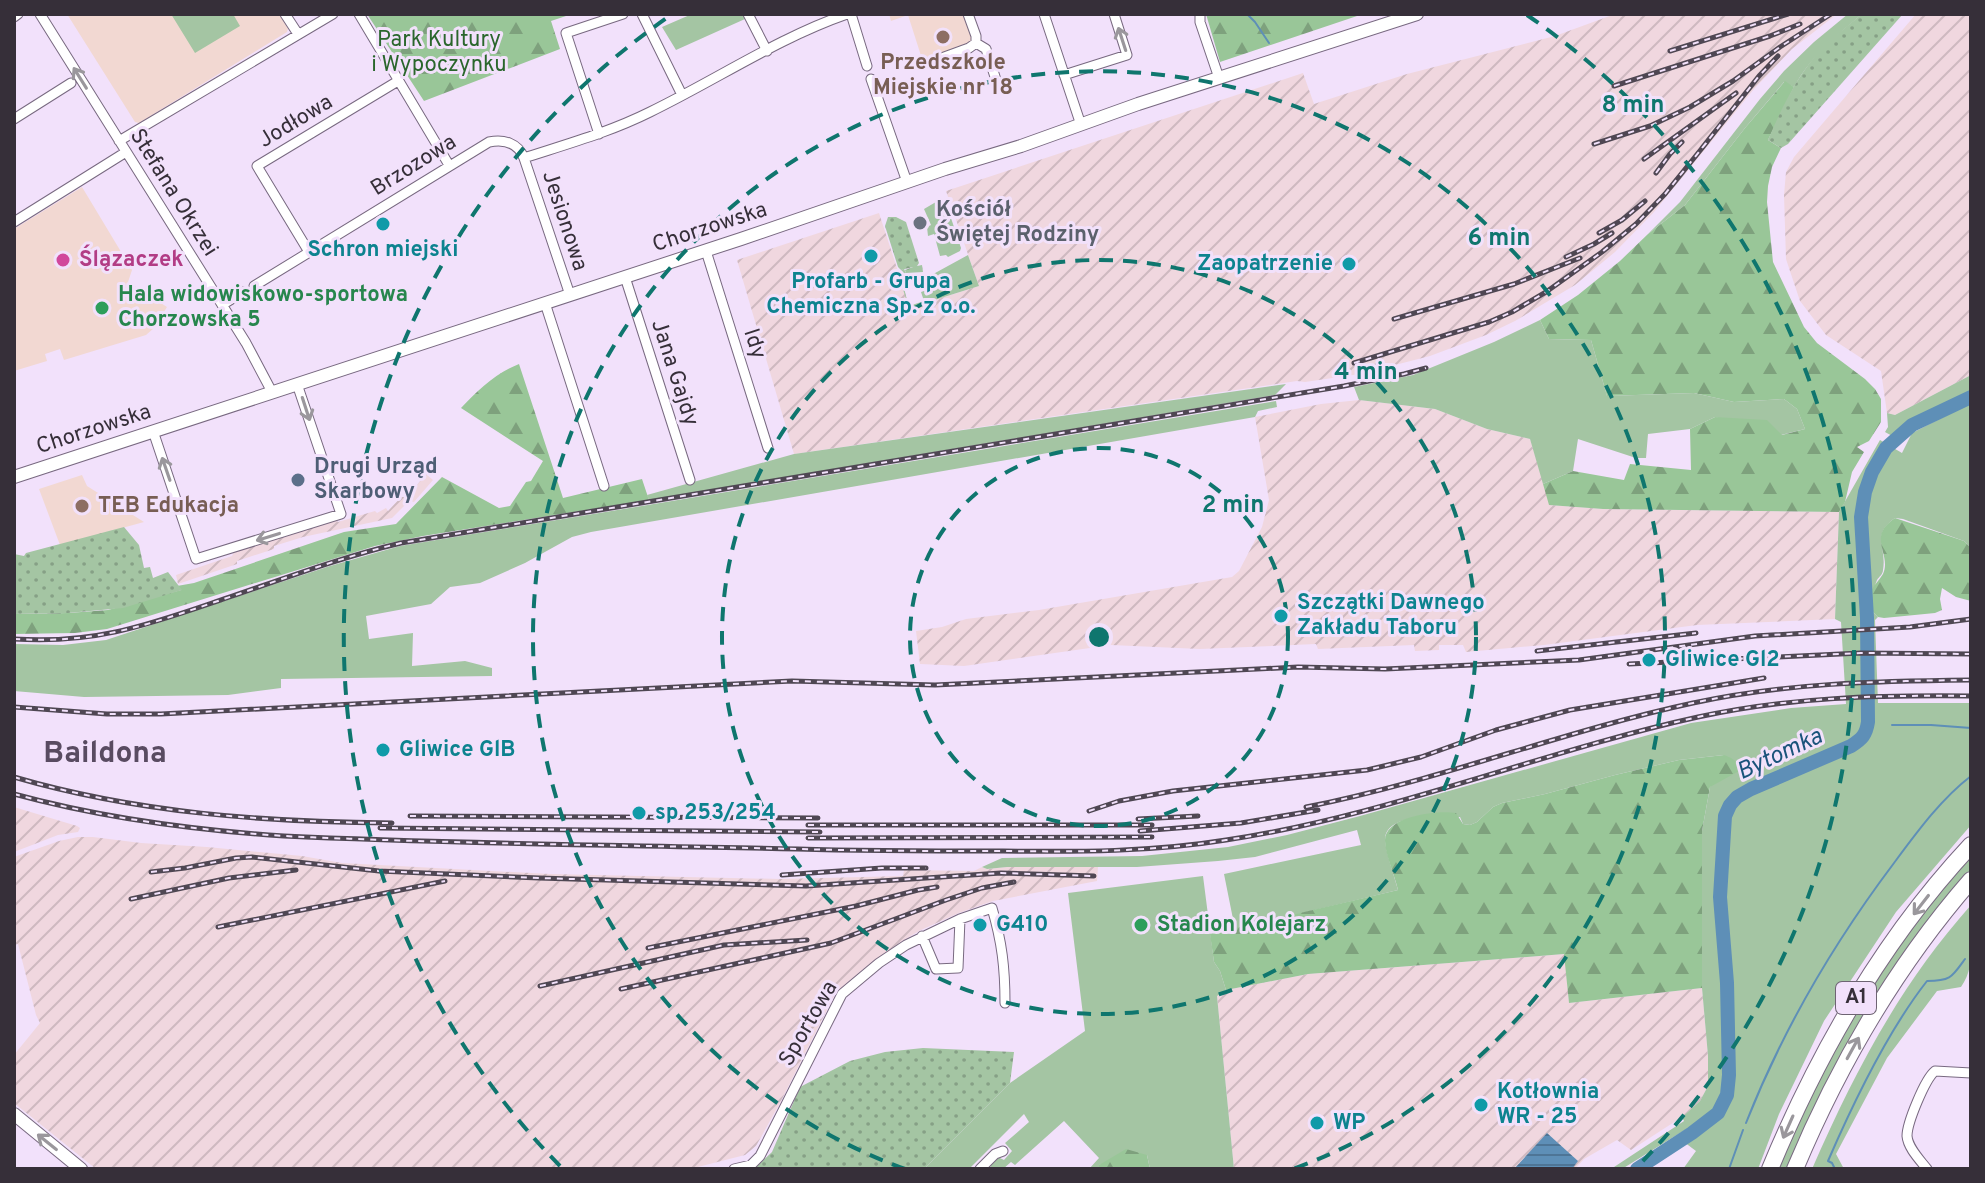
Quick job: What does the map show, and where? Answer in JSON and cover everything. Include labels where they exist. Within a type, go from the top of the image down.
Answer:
[{"type":"highway","name":"A1","points":[[1770,1169],[1814,1070],[1841,1021],[1901,930],[1971,845]]},
{"type":"highway","name":"A1","points":[[1795,1169],[1835,1080],[1891,985],[1971,880]]},
{"type":"main road","name":"Chorzowska","points":[[14,477],[1417,14]]},
{"type":"main road","points":[[14,1114],[81,1169]]},
{"type":"street","name":"Stefana Okrzei","points":[[41,14],[246,343],[272,392]]},
{"type":"street","points":[[285,14],[298,34]]},
{"type":"street","points":[[119,141],[333,14]]},
{"type":"street","points":[[359,14],[449,165]]},
{"type":"street","points":[[599,134],[566,33],[623,14]]},
{"type":"street","points":[[642,14],[682,95]]},
{"type":"street","points":[[748,14],[767,51]]},
{"type":"street","points":[[524,158],[599,134],[650,113],[767,51],[849,14],[867,66]]},
{"type":"street","points":[[968,14],[976,43]]},
{"type":"street","points":[[1044,14],[1081,125]]},
{"type":"street","points":[[1064,75],[1127,55],[1114,14]]},
{"type":"street","points":[[1200,14],[1219,78]]},
{"type":"street","points":[[928,63],[976,43]]},
{"type":"street","points":[[976,43],[986,49],[998,86]]},
{"type":"street","points":[[871,79],[907,182]]},
{"type":"street","name":"Jodłowa","points":[[309,252],[257,166],[398,81]]},
{"type":"street","points":[[14,119],[71,83]]},
{"type":"street","name":"Brzozowa","points":[[254,286],[482,145],[503,141],[515,146],[524,158]]},
{"type":"street","points":[[14,222],[126,152]]},
{"type":"street","name":"Jesionowa","points":[[524,158],[570,295]]},
{"type":"street","name":"Idy","points":[[706,251],[768,448]]},
{"type":"street","name":"Jana Gajdy","points":[[625,277],[690,480]]},
{"type":"street","points":[[222,305],[243,292]]},
{"type":"street","points":[[545,303],[604,486]]},
{"type":"street","points":[[153,431],[196,559],[341,514],[297,384]]},
{"type":"street","name":"Sportowa","points":[[734,1169],[751,1165],[760,1156],[842,994],[879,963],[922,936],[992,908],[1005,965],[1005,1003]]},
{"type":"street","points":[[922,936],[936,969],[958,968],[960,919]]},
{"type":"street","points":[[1927,1169],[1911,1147],[1907,1134],[1927,1080],[1935,1071],[1971,1073]]},
{"type":"street","points":[[980,1169],[995,1154],[1003,1151]]},
{"type":"shaded area","points":[[67,14],[279,14],[288,28],[287,32],[139,123],[135,122]]},
{"type":"shaded area","name":"Przedszkole Miejskie nr 18","points":[[889,14],[965,14],[971,31],[970,46],[923,62],[908,15],[891,21]]},
{"type":"shaded area","points":[[1615,14],[1837,14],[1792,49],[1754,89],[1654,212],[1615,252],[1575,285],[1515,321],[1430,356],[1360,374],[794,454],[737,260],[879,213],[910,308],[979,286],[946,191],[1303,73],[1314,104],[1407,74],[1555,36]]},
{"type":"shaded area","points":[[1916,14],[1971,14],[1971,375],[1895,415],[1887,413],[1881,371],[1826,335],[1800,301],[1786,259],[1784,195],[1786,172],[1794,157]]},
{"type":"shaded area","points":[[82,187],[132,270],[128,282],[167,307],[146,335],[64,360],[60,349],[45,354],[47,361],[14,371],[14,229]]},
{"type":"shaded area","points":[[1359,400],[1435,409],[1487,429],[1530,439],[1550,505],[1603,509],[1839,512],[1835,619],[1697,625],[1466,652],[1463,645],[1439,645],[1439,650],[1415,651],[1414,645],[1318,649],[1316,644],[1200,649],[1111,645],[964,666],[920,664],[916,631],[966,619],[1039,610],[1232,577],[1239,571],[1262,527],[1269,500],[1255,417]]},
{"type":"shaded area","points":[[426,474],[433,480],[414,502],[409,501],[392,518],[303,537],[178,584],[176,575],[232,556],[234,552],[318,524],[377,513],[386,508],[388,511],[401,497],[407,497]]},
{"type":"shaded area","name":"TEB Edukacja","points":[[82,475],[87,486],[144,522],[60,545],[39,489]]},
{"type":"shaded area","points":[[14,807],[80,828],[78,832],[58,835],[14,852]]},
{"type":"shaded area","points":[[78,837],[302,856],[342,863],[550,874],[781,879],[903,876],[904,870],[974,871],[982,867],[1098,867],[1097,881],[993,901],[921,930],[853,978],[836,992],[756,1146],[745,1155],[690,1169],[96,1169],[14,1103],[14,1055],[40,1023],[18,944],[14,945],[14,857]]},
{"type":"shaded area","points":[[1565,954],[1569,1003],[1702,988],[1708,1086],[1700,1101],[1682,1117],[1631,1150],[1617,1140],[1584,1159],[1575,1169],[1234,1169],[1217,996],[1226,990],[1308,974]]},
{"type":"green space","points":[[171,14],[233,14],[240,26],[195,53]]},
{"type":"green space","name":"Park Kultury i Wypoczynku","points":[[367,14],[572,14],[551,21],[560,49],[424,101]]},
{"type":"green space","points":[[692,14],[743,14],[745,19],[676,50],[662,27]]},
{"type":"green space","points":[[1206,14],[1363,14],[1220,62]]},
{"type":"green space","points":[[1848,14],[1862,14],[1816,56],[1794,87],[1784,82],[1685,205],[1648,234],[1680,202],[1784,71]]},
{"type":"green space","points":[[1862,14],[1903,14],[1788,144],[1781,148],[1768,140],[1806,68],[1823,47]]},
{"type":"green space","points":[[1785,81],[1794,87],[1768,140],[1781,148],[1768,186],[1773,262],[1804,327],[1817,343],[1865,379],[1881,399],[1881,422],[1869,441],[1857,447],[1864,452],[1852,472],[1845,502],[1839,512],[1603,509],[1549,505],[1543,484],[1573,471],[1624,480],[1630,464],[1691,470],[1690,429],[1715,417],[1767,420],[1782,435],[1805,429],[1797,409],[1784,399],[1734,402],[1694,393],[1607,396],[1591,340],[1549,339],[1540,320],[1578,295],[1685,205]]},
{"type":"green space","points":[[941,199],[947,206],[961,248],[948,257],[940,256],[934,234],[928,236],[927,227],[931,225],[924,209]]},
{"type":"green space","points":[[888,217],[906,222],[919,263],[917,266],[922,265],[923,272],[906,273],[905,270],[913,267],[901,270],[898,267],[885,226]]},
{"type":"green space","points":[[968,255],[979,286],[909,308],[897,271],[904,269],[912,274],[905,284],[909,306],[924,301],[921,292],[930,289],[926,278]]},
{"type":"green space","points":[[1540,320],[1549,339],[1591,340],[1607,396],[1694,393],[1734,402],[1784,399],[1797,409],[1805,429],[1781,435],[1715,417],[1690,429],[1648,434],[1646,458],[1636,458],[1578,439],[1573,471],[1543,484],[1530,439],[1487,429],[1435,409],[1359,400],[1354,387],[1413,375]]},
{"type":"green space","points":[[519,364],[563,498],[642,479],[649,500],[375,546],[107,629],[14,634],[14,614],[108,610],[181,590],[177,586],[344,532],[396,524],[442,477],[499,508],[510,506],[543,461],[461,408],[488,383]]},
{"type":"green space","points":[[1971,375],[1971,392],[1904,426],[1894,437],[1885,432],[1888,427],[1887,413],[1895,415]]},
{"type":"green space","points":[[1286,384],[1275,395],[649,500],[647,495],[794,454]]},
{"type":"green space","points":[[1276,401],[1277,407],[1258,411],[1255,417],[591,532],[572,537],[480,583],[450,587],[431,604],[366,616],[369,639],[413,633],[412,666],[465,661],[492,668],[492,676],[281,679],[281,688],[228,695],[84,697],[14,691],[14,644],[63,645],[106,640],[400,546]]},
{"type":"green space","points":[[1971,403],[1971,548],[1964,541],[1895,518],[1882,536],[1884,562],[1874,592],[1873,612],[1878,617],[1875,620],[1878,703],[1971,703],[1971,825],[1896,912],[1824,1021],[1779,1114],[1758,1169],[1683,1169],[1696,1151],[1684,1142],[1695,1137],[1688,1128],[1622,1169],[1611,1169],[1684,1121],[1682,1117],[1700,1101],[1708,1086],[1702,988],[1702,831],[1710,787],[1724,755],[1679,760],[1502,803],[1470,825],[1463,824],[1460,817],[1404,820],[1388,830],[1385,839],[1398,890],[1235,929],[1224,874],[1361,845],[1357,830],[1255,857],[1218,861],[1137,867],[982,867],[1002,858],[1142,856],[1228,847],[1360,816],[1691,723],[1791,708],[1846,704],[1841,622],[1835,619],[1839,512],[1880,440],[1902,453],[1912,433]]},
{"type":"green space","points":[[1895,518],[1964,541],[1971,548],[1971,601],[1956,597],[1942,588],[1942,610],[1935,613],[1884,618],[1873,612],[1871,591],[1885,567],[1882,532]]},
{"type":"green space","points":[[124,527],[139,545],[144,568],[150,567],[153,578],[168,572],[182,590],[123,608],[14,614],[14,554],[24,556]]},
{"type":"green space","points":[[1724,755],[1734,760],[1741,770],[1710,787],[1702,831],[1702,988],[1569,1003],[1564,954],[1308,974],[1226,990],[1214,962],[1210,934],[1398,890],[1385,841],[1387,832],[1402,820],[1448,812],[1456,813],[1463,824],[1470,825],[1502,803],[1679,760]]},
{"type":"green space","points":[[1971,856],[1971,869],[1915,938],[1866,1011],[1823,1088],[1787,1169],[1778,1169],[1817,1084],[1861,1004],[1912,928]]},
{"type":"green space","points":[[1203,876],[1214,962],[1226,990],[1217,996],[1234,1169],[1150,1169],[1147,1155],[1089,1169],[1099,1158],[1064,1121],[1015,1165],[1011,1162],[1003,1169],[993,1169],[990,1166],[998,1157],[1004,1160],[1012,1151],[1005,1143],[1029,1122],[1024,1114],[969,1169],[924,1169],[1010,1083],[1085,1031],[1068,893]]},
{"type":"green space","points":[[1971,905],[1971,958],[1961,987],[1937,991],[1887,1058],[1836,1154],[1844,1169],[1812,1169],[1881,1030],[1922,966]]},
{"type":"green space","points":[[923,1048],[1014,1052],[1010,1083],[924,1169],[754,1169],[772,1152],[800,1087],[850,1061],[885,1052]]},
{"type":"green space","points":[[1126,1149],[1147,1155],[1150,1169],[1099,1169],[1099,1165]]},
{"type":"water","points":[[1547,1133],[1578,1161],[1572,1169],[1514,1169]]},
{"type":"waterway","points":[[1247,14],[1269,43]]},
{"type":"waterway","name":"Bytomka","points":[[1637,1169],[1718,1113],[1727,1095],[1727,983],[1720,897],[1725,816],[1730,805],[1751,789],[1851,746],[1861,739],[1866,730],[1867,618],[1861,517],[1872,472],[1886,448],[1912,425],[1971,397]]},
{"type":"waterway","points":[[1892,725],[1971,728]]},
{"type":"waterway","points":[[1746,1123],[1793,1021],[1850,925],[1921,828],[1971,776]]},
{"type":"waterway","points":[[1835,1169],[1828,1161],[1860,1091],[1898,1022],[1927,981],[1950,977],[1965,959]]},
{"type":"waterway","points":[[1729,1169],[1743,1130]]},
{"type":"railway","points":[[1670,51],[1788,14]]},
{"type":"railway","points":[[1594,144],[1650,126],[1690,107],[1831,14]]},
{"type":"railway","points":[[1614,86],[1800,24]]},
{"type":"railway","points":[[1702,148],[1778,56]]},
{"type":"railway","points":[[1644,159],[1736,93]]},
{"type":"railway","points":[[1656,173],[1682,142]]},
{"type":"railway","points":[[1354,363],[1489,322],[1546,292],[1636,224],[1707,142]]},
{"type":"railway","points":[[1599,233],[1622,220],[1645,201]]},
{"type":"railway","points":[[1566,257],[1612,233]]},
{"type":"railway","points":[[1394,319],[1514,284],[1580,258]]},
{"type":"railway","points":[[14,639],[68,639],[116,632],[401,543],[1344,386],[1426,368]]},
{"type":"railway","points":[[14,707],[107,714],[161,714],[792,681],[935,685],[1298,667],[1385,669],[1579,660],[1755,636],[1910,627],[1971,619]]},
{"type":"railway","points":[[1537,651],[1696,633]]},
{"type":"railway","points":[[1629,664],[1861,653],[1971,654]]},
{"type":"railway","points":[[1089,811],[1119,801],[1173,791],[1367,770],[1421,757],[1496,730],[1570,710],[1764,678]]},
{"type":"railway","points":[[1306,807],[1404,784],[1644,714],[1728,696],[1832,684],[1971,680]]},
{"type":"railway","points":[[14,794],[148,822],[284,836],[849,850],[1143,849],[1226,840],[1345,816],[1639,731],[1732,710],[1834,699],[1971,696]]},
{"type":"railway","points":[[14,777],[107,799],[201,813],[392,823]]},
{"type":"railway","points":[[1140,831],[1241,823],[1318,810]]},
{"type":"railway","points":[[410,816],[818,818]]},
{"type":"railway","points":[[1138,819],[1198,816]]},
{"type":"railway","points":[[808,825],[1152,825]]},
{"type":"railway","points":[[380,828],[820,832]]},
{"type":"railway","points":[[808,838],[1152,837]]},
{"type":"railway","points":[[151,872],[252,857],[379,871],[806,886],[1001,873],[1094,876]]},
{"type":"railway","points":[[782,875],[926,868]]},
{"type":"railway","points":[[131,899],[229,878],[296,870]]},
{"type":"railway","points":[[218,927],[445,881]]},
{"type":"railway","points":[[621,989],[831,943],[946,900],[1014,882]]},
{"type":"railway","points":[[648,948],[937,887]]},
{"type":"railway","points":[[540,986],[724,945],[807,940]]},
{"type":"place","name":"Przedszkole Miejskie nr 18","points":[[943,37]]},
{"type":"place","name":"Kościół Świętej Rodziny","points":[[920,223]]},
{"type":"place","name":"Schron miejski","points":[[383,224]]},
{"type":"place","name":"Profarb - Grupa Chemiczna Sp. z o.o.","points":[[871,256]]},
{"type":"place","name":"Ślązaczek","points":[[63,260]]},
{"type":"place","name":"Zaopatrzenie","points":[[1349,264]]},
{"type":"place","name":"Hala widowiskowo-sportowa Chorzowska 5","points":[[102,308]]},
{"type":"place","name":"Drugi Urząd Skarbowy","points":[[298,480]]},
{"type":"place","name":"TEB Edukacja","points":[[82,506]]},
{"type":"place","name":"Szczątki Dawnego Zakładu Taboru","points":[[1281,616]]},
{"type":"place","name":"Gliwice Gl2","points":[[1649,660]]},
{"type":"place","name":"Gliwice GlB","points":[[383,750]]},
{"type":"place","name":"sp 253/254","points":[[639,813]]},
{"type":"place","name":"G410","points":[[980,925]]},
{"type":"place","name":"Stadion Kolejarz","points":[[1141,925]]},
{"type":"place","name":"Kotłownia WR - 25","points":[[1481,1105]]},
{"type":"place","name":"WP","points":[[1317,1123]]},
{"type":"district","name":"Baildona","points":[[105,754]]}]
